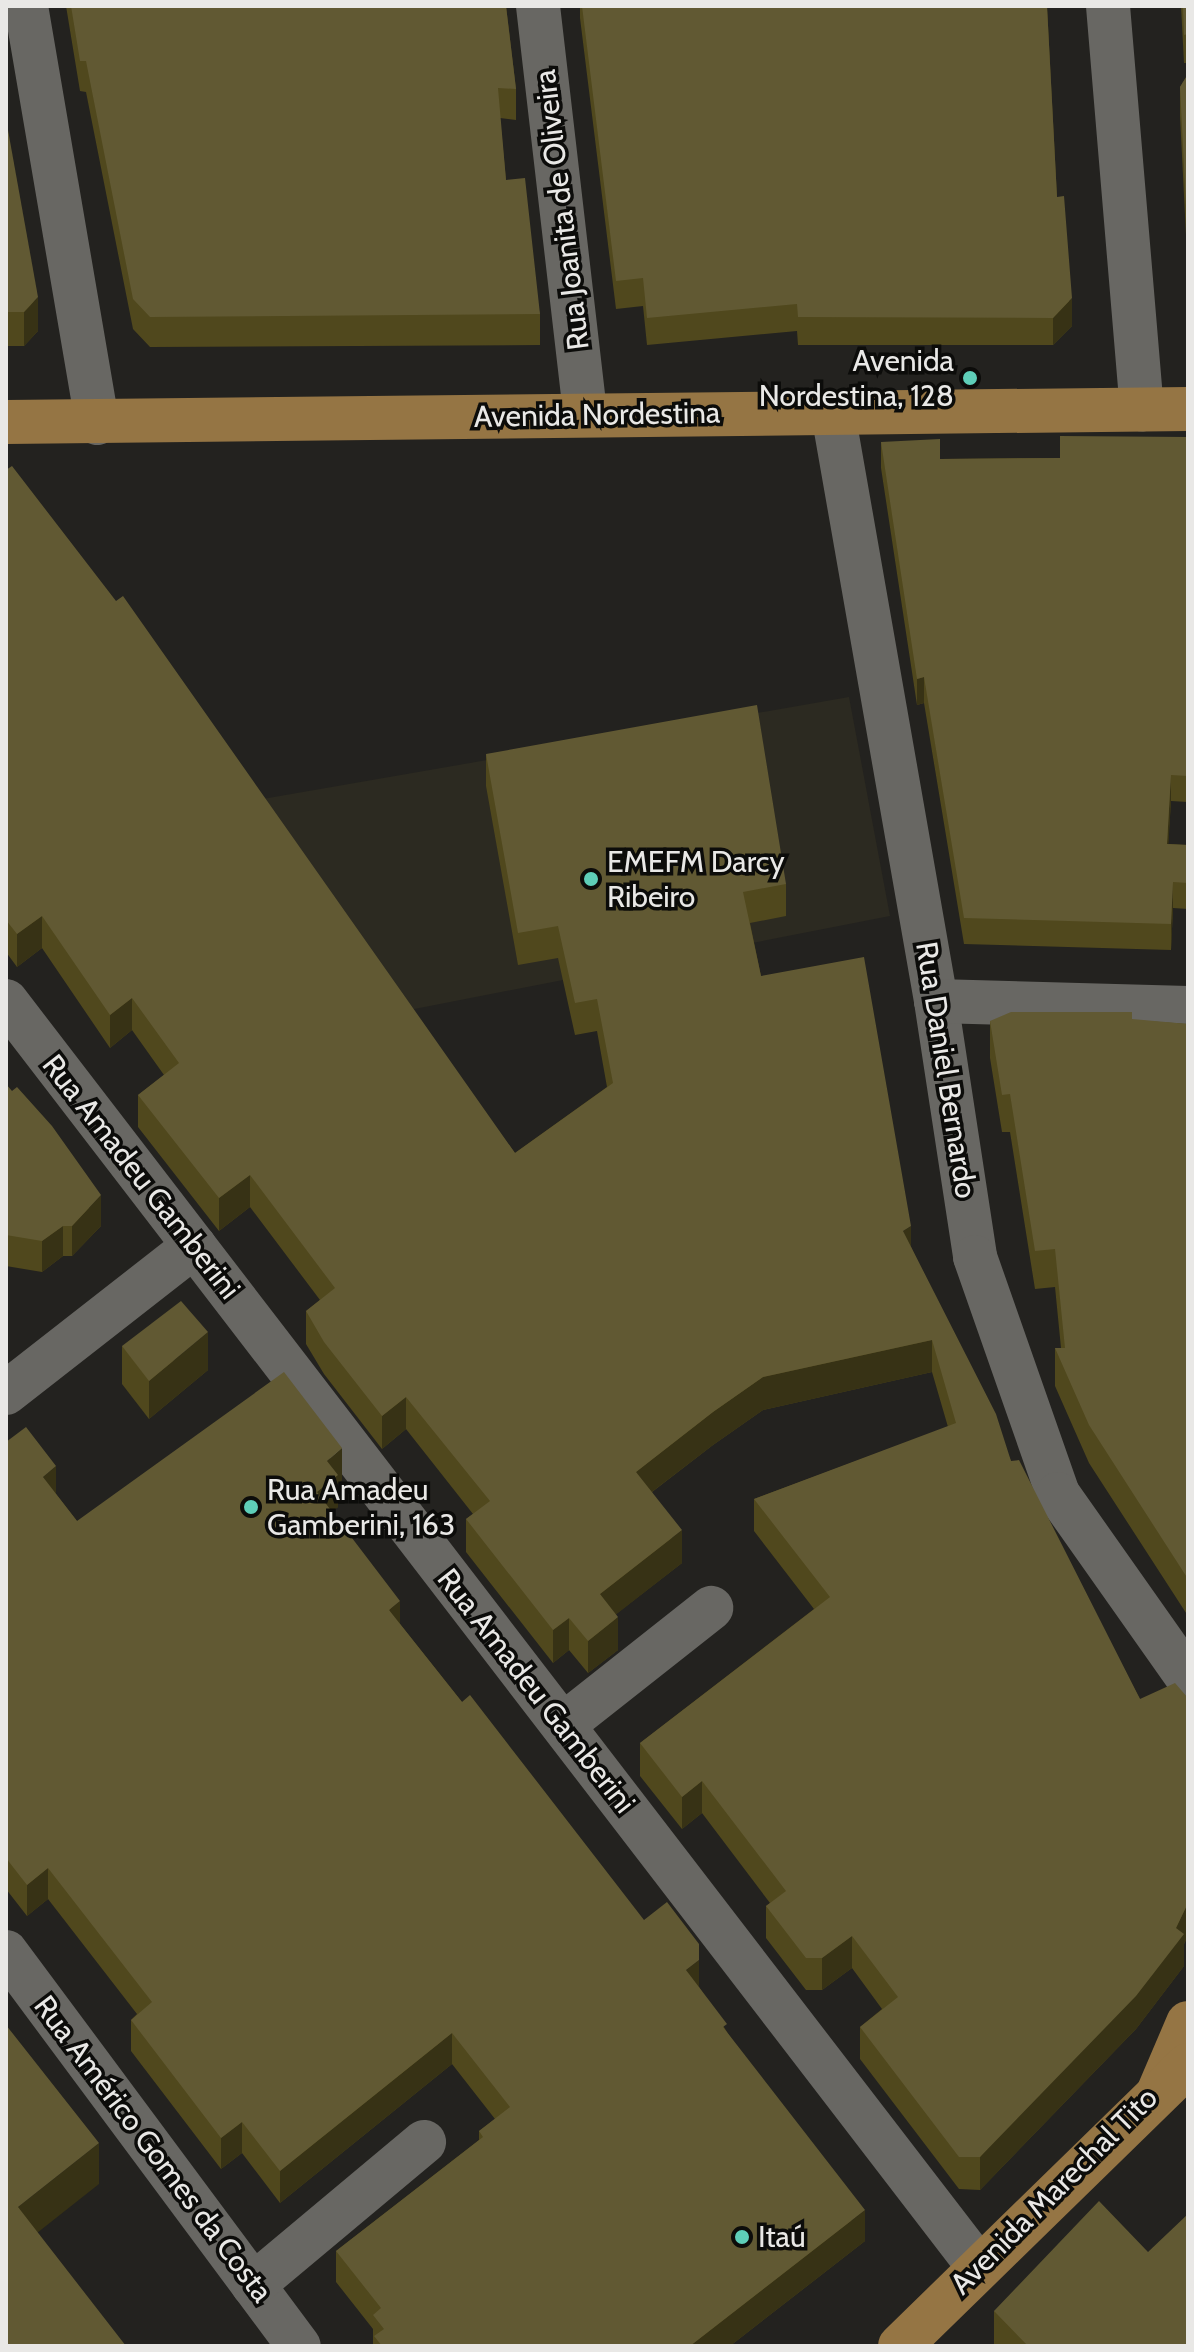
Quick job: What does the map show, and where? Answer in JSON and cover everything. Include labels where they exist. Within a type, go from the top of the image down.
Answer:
[{"type":"main road","name":"Avenida Nordestina","points":[[6,422],[1188,409]]},
{"type":"main road","name":"Avenida Marechal Tito","points":[[900,2346],[978,2266],[1157,2095],[1188,2023]]},
{"type":"main road","points":[[1157,2095],[1188,2065]]},
{"type":"street","points":[[26,6],[97,423]]},
{"type":"street","name":"Rua Joanita de Oliveira","points":[[538,6],[585,414]]},
{"type":"street","points":[[1108,6],[1142,410]]},
{"type":"street","name":"Rua Daniel Bernardo","points":[[833,413],[936,1001],[975,1257],[1058,1494],[1188,1678]]},
{"type":"street","name":"Rua Amadeu Gamberini","points":[[6,1001],[978,2266]]},
{"type":"street","points":[[936,1001],[1188,1008]]},
{"type":"street","points":[[6,1393],[194,1246]]},
{"type":"street","points":[[563,1725],[711,1608]]},
{"type":"street","name":"Rua Américo Gomes da Costa","points":[[6,1952],[299,2346]]},
{"type":"street","points":[[253,2285],[424,2142]]},
{"type":"shaded area","name":"EMEFM Darcy Ribeiro","points":[[849,697],[890,916],[394,1013],[246,802]]},
{"type":"building","points":[[71,6],[506,6],[516,89],[498,88],[506,180],[525,178],[540,314],[150,317],[133,299],[86,61],[80,61]]},
{"type":"building","points":[[582,6],[1047,6],[1057,197],[1064,196],[1072,298],[1053,318],[798,317],[797,304],[647,318],[643,278],[616,281]]},
{"type":"building","points":[[1183,6],[1188,6],[1188,34],[1184,35]]},
{"type":"building","points":[[1188,74],[1188,246],[1180,87]]},
{"type":"building","points":[[6,119],[38,297],[24,312],[6,312]]},
{"type":"building","points":[[1060,436],[1188,437],[1188,776],[1171,775],[1167,844],[1188,845],[1188,883],[1173,882],[1171,924],[964,918],[924,677],[917,679],[881,442],[940,439],[940,459],[1060,458]]},
{"type":"building","points":[[12,466],[116,601],[123,596],[515,1153],[613,1083],[597,999],[575,1003],[558,926],[518,933],[486,754],[757,705],[786,884],[743,892],[761,976],[864,957],[911,1226],[903,1231],[996,1414],[1011,1461],[1019,1460],[1140,1699],[1175,1683],[1188,1698],[1188,1903],[1176,1928],[1184,1934],[1136,1996],[980,2157],[959,2157],[860,2027],[898,1997],[852,1936],[822,1958],[806,1958],[766,1906],[786,1891],[702,1781],[682,1797],[640,1743],[830,1597],[754,1499],[956,1423],[932,1340],[763,1377],[713,1412],[636,1472],[682,1530],[600,1594],[618,1617],[588,1641],[569,1618],[553,1630],[466,1519],[490,1501],[406,1397],[382,1416],[324,1342],[306,1311],[335,1288],[250,1175],[219,1198],[138,1095],[179,1063],[132,998],[110,1015],[42,916],[17,934],[6,920],[6,470]]},
{"type":"building","points":[[1011,1012],[1132,1012],[1132,1019],[1188,1024],[1188,1579],[1089,1425],[1055,1348],[1065,1348],[1055,1249],[1035,1251],[1010,1094],[1002,1095],[990,1021]]},
{"type":"building","points":[[6,1084],[12,1091],[17,1087],[52,1126],[101,1195],[72,1226],[63,1226],[42,1241],[6,1235]]},
{"type":"building","points":[[181,1301],[208,1332],[149,1381],[122,1346]]},
{"type":"building","points":[[284,1372],[342,1448],[327,1461],[338,1475],[317,1492],[400,1601],[389,1610],[462,1702],[470,1695],[644,1920],[667,1902],[699,1944],[699,1960],[686,1970],[727,2024],[723,2027],[865,2210],[690,2346],[382,2346],[374,2336],[384,2329],[373,2315],[381,2308],[336,2251],[483,2137],[479,2131],[510,2107],[452,2033],[280,2171],[242,2122],[221,2138],[131,2020],[152,2002],[48,1868],[27,1885],[6,1858],[6,1442],[26,1427],[56,1466],[43,1477],[77,1521]]},
{"type":"building","points":[[6,2025],[99,2143],[18,2207],[126,2346],[6,2346]]},
{"type":"building","points":[[1099,2201],[1148,2252],[1188,2214],[1188,2346],[1028,2346],[994,2311]]},
{"type":"place","name":"Avenida Nordestina, 128","points":[[970,378]]},
{"type":"place","name":"EMEFM Darcy Ribeiro","points":[[591,879]]},
{"type":"place","name":"Rua Amadeu Gamberini, 163","points":[[251,1507]]},
{"type":"place","name":"Itaú","points":[[742,2237]]}]
